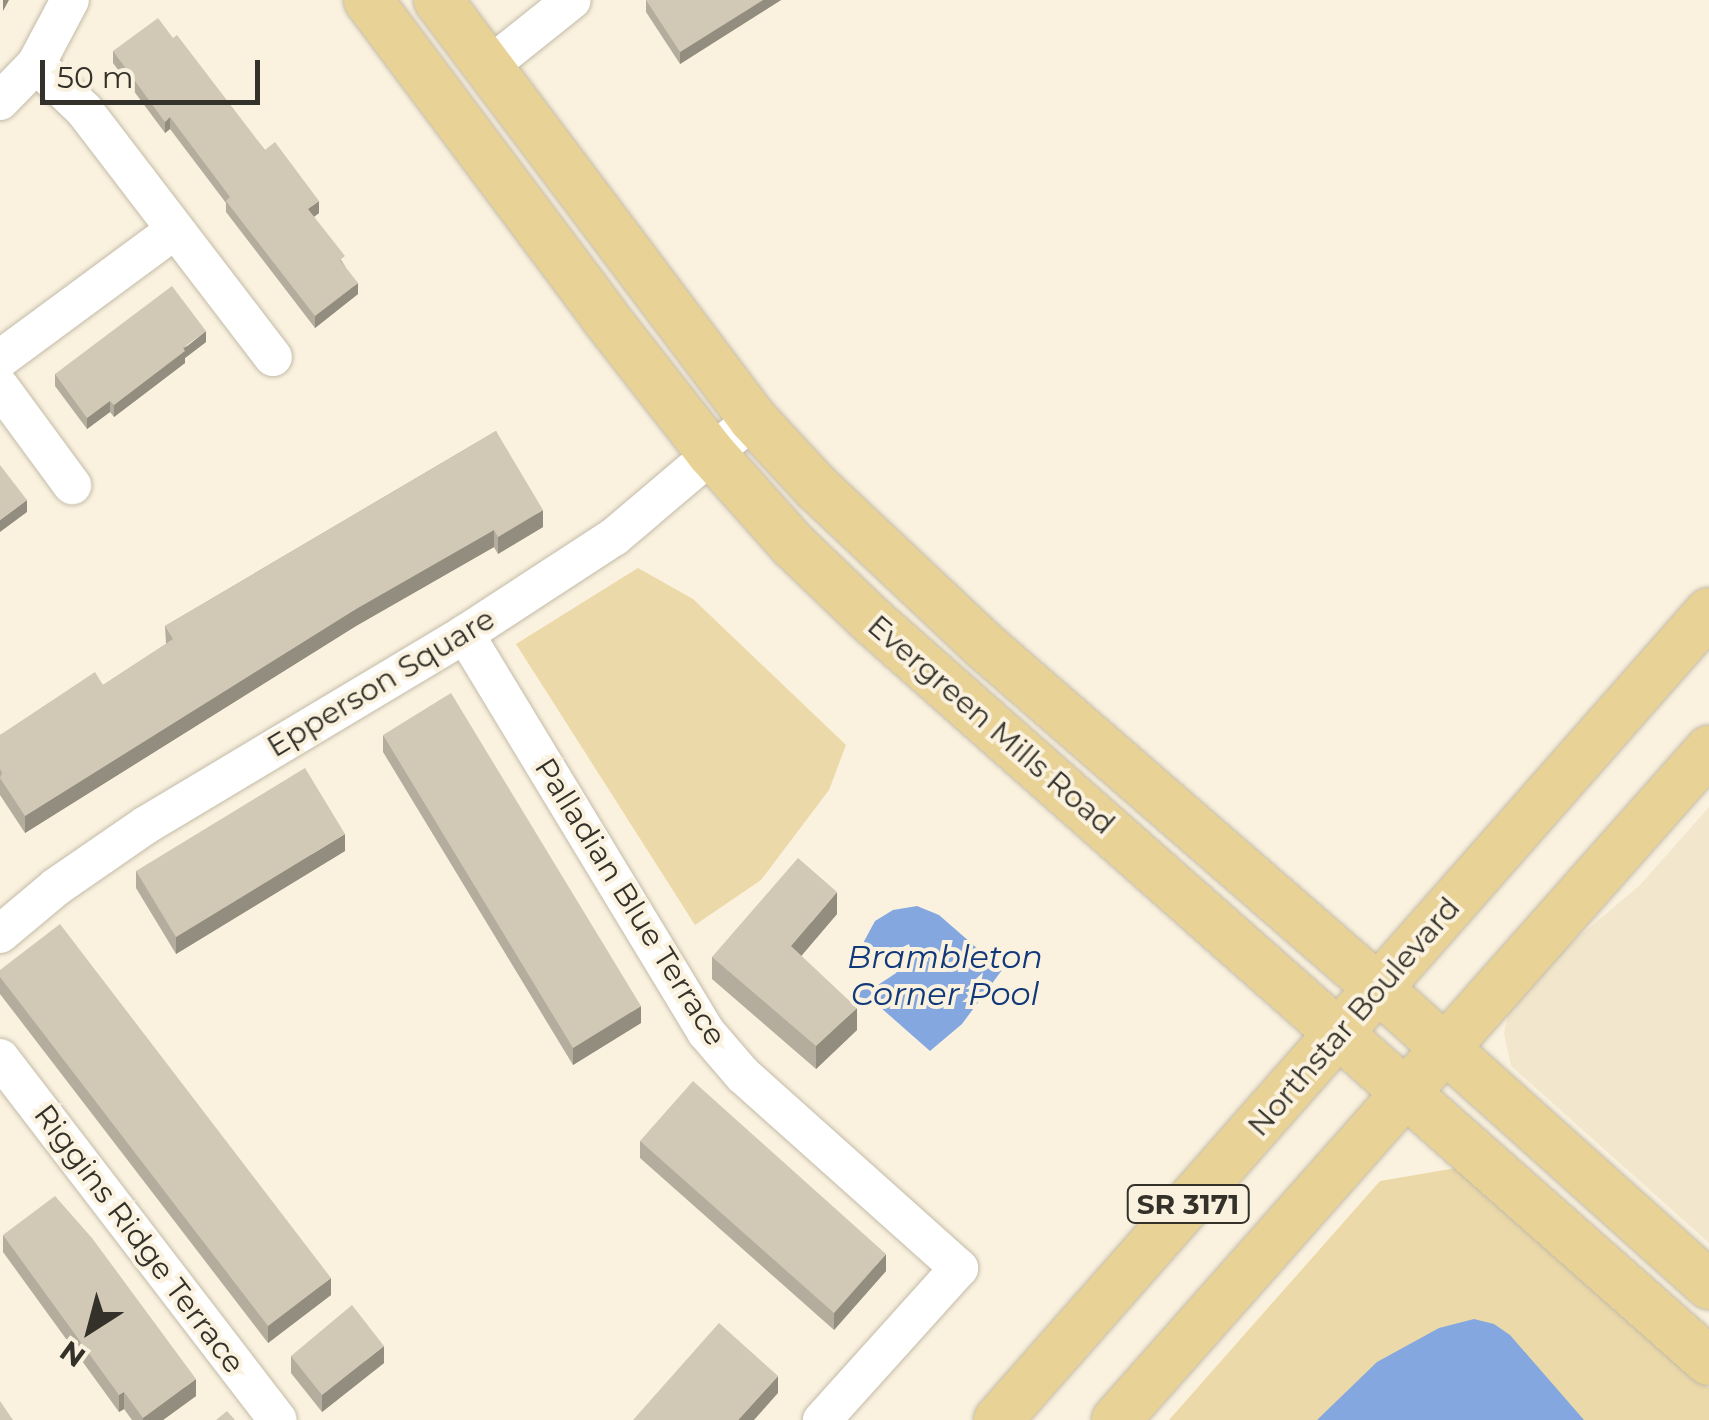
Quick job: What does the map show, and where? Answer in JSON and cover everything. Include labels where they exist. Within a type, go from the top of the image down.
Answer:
[{"type":"main road","name":"Evergreen Mills Road","points":[[368,0],[712,453],[794,546],[870,619],[1709,1361]]},
{"type":"main road","name":"Evergreen Mills Road","points":[[438,0],[754,419],[877,549],[1378,988],[1709,1286]]},
{"type":"main road","name":"Northstar Boulevard","points":[[998,1420],[1709,612]]},
{"type":"main road","name":"SR 3171","points":[[1116,1420],[1709,750]]},
{"type":"street","points":[[0,101],[36,64],[70,0]]},
{"type":"street","points":[[488,67],[572,0]]},
{"type":"street","points":[[36,64],[84,110],[273,357]]},
{"type":"street","points":[[0,359],[174,230]]},
{"type":"street","points":[[0,387],[72,485]]},
{"type":"street","name":"Epperson Square","points":[[0,934],[56,886],[146,826],[465,634],[614,536],[754,419]]},
{"type":"street","name":"Palladian Blue Terrace","points":[[465,634],[706,1032],[743,1075],[958,1268],[822,1420]]},
{"type":"street","name":"Riggins Ridge Terrace","points":[[0,1058],[278,1420]]},
{"type":"shaded area","points":[[638,568],[693,599],[846,745],[829,790],[761,880],[695,925],[516,644]]},
{"type":"shaded area","points":[[1709,807],[1709,1243],[1511,1066],[1504,1033],[1511,1001],[1537,972],[1640,885]]},
{"type":"shaded area","points":[[1462,1167],[1709,1388],[1709,1420],[1169,1420],[1380,1181]]},
{"type":"water","name":"Brambleton Corner Pool","points":[[917,906],[939,915],[1002,970],[962,1024],[930,1051],[872,1000],[859,997],[862,985],[878,985],[896,973],[911,950],[909,944],[882,957],[871,971],[854,960],[875,921],[893,910]]},
{"type":"water","points":[[1474,1319],[1494,1324],[1510,1335],[1584,1420],[1317,1420],[1377,1362],[1439,1328]]},
{"type":"building","points":[[646,0],[763,0],[680,52]]},
{"type":"building","points":[[158,18],[173,38],[177,35],[265,150],[275,142],[319,201],[308,209],[345,256],[340,260],[358,283],[315,316],[226,201],[230,197],[170,117],[165,122],[113,51]]},
{"type":"building","points":[[172,286],[206,331],[114,405],[110,401],[87,418],[55,374]]},
{"type":"building","points":[[496,431],[543,510],[498,537],[494,530],[356,609],[25,816],[0,778],[0,735],[95,672],[103,685],[173,639],[165,626]]},
{"type":"building","points":[[0,465],[27,500],[0,520]]},
{"type":"building","points":[[451,693],[641,1006],[573,1048],[383,735]]},
{"type":"building","points":[[305,768],[345,834],[176,937],[136,871]]},
{"type":"building","points":[[798,858],[837,892],[791,946],[857,1008],[816,1046],[712,957]]},
{"type":"building","points":[[60,924],[331,1278],[268,1326],[0,977],[0,970]]},
{"type":"building","points":[[693,1081],[886,1254],[834,1313],[640,1141]]},
{"type":"building","points":[[55,1196],[92,1238],[196,1379],[143,1418],[124,1392],[119,1395],[3,1235]]},
{"type":"building","points":[[352,1305],[384,1346],[322,1395],[291,1356]]},
{"type":"building","points":[[719,1323],[778,1376],[738,1420],[633,1420]]},
{"type":"building","points":[[0,1401],[13,1420],[0,1420]]},
{"type":"building","points":[[227,1411],[235,1420],[216,1420]]}]
